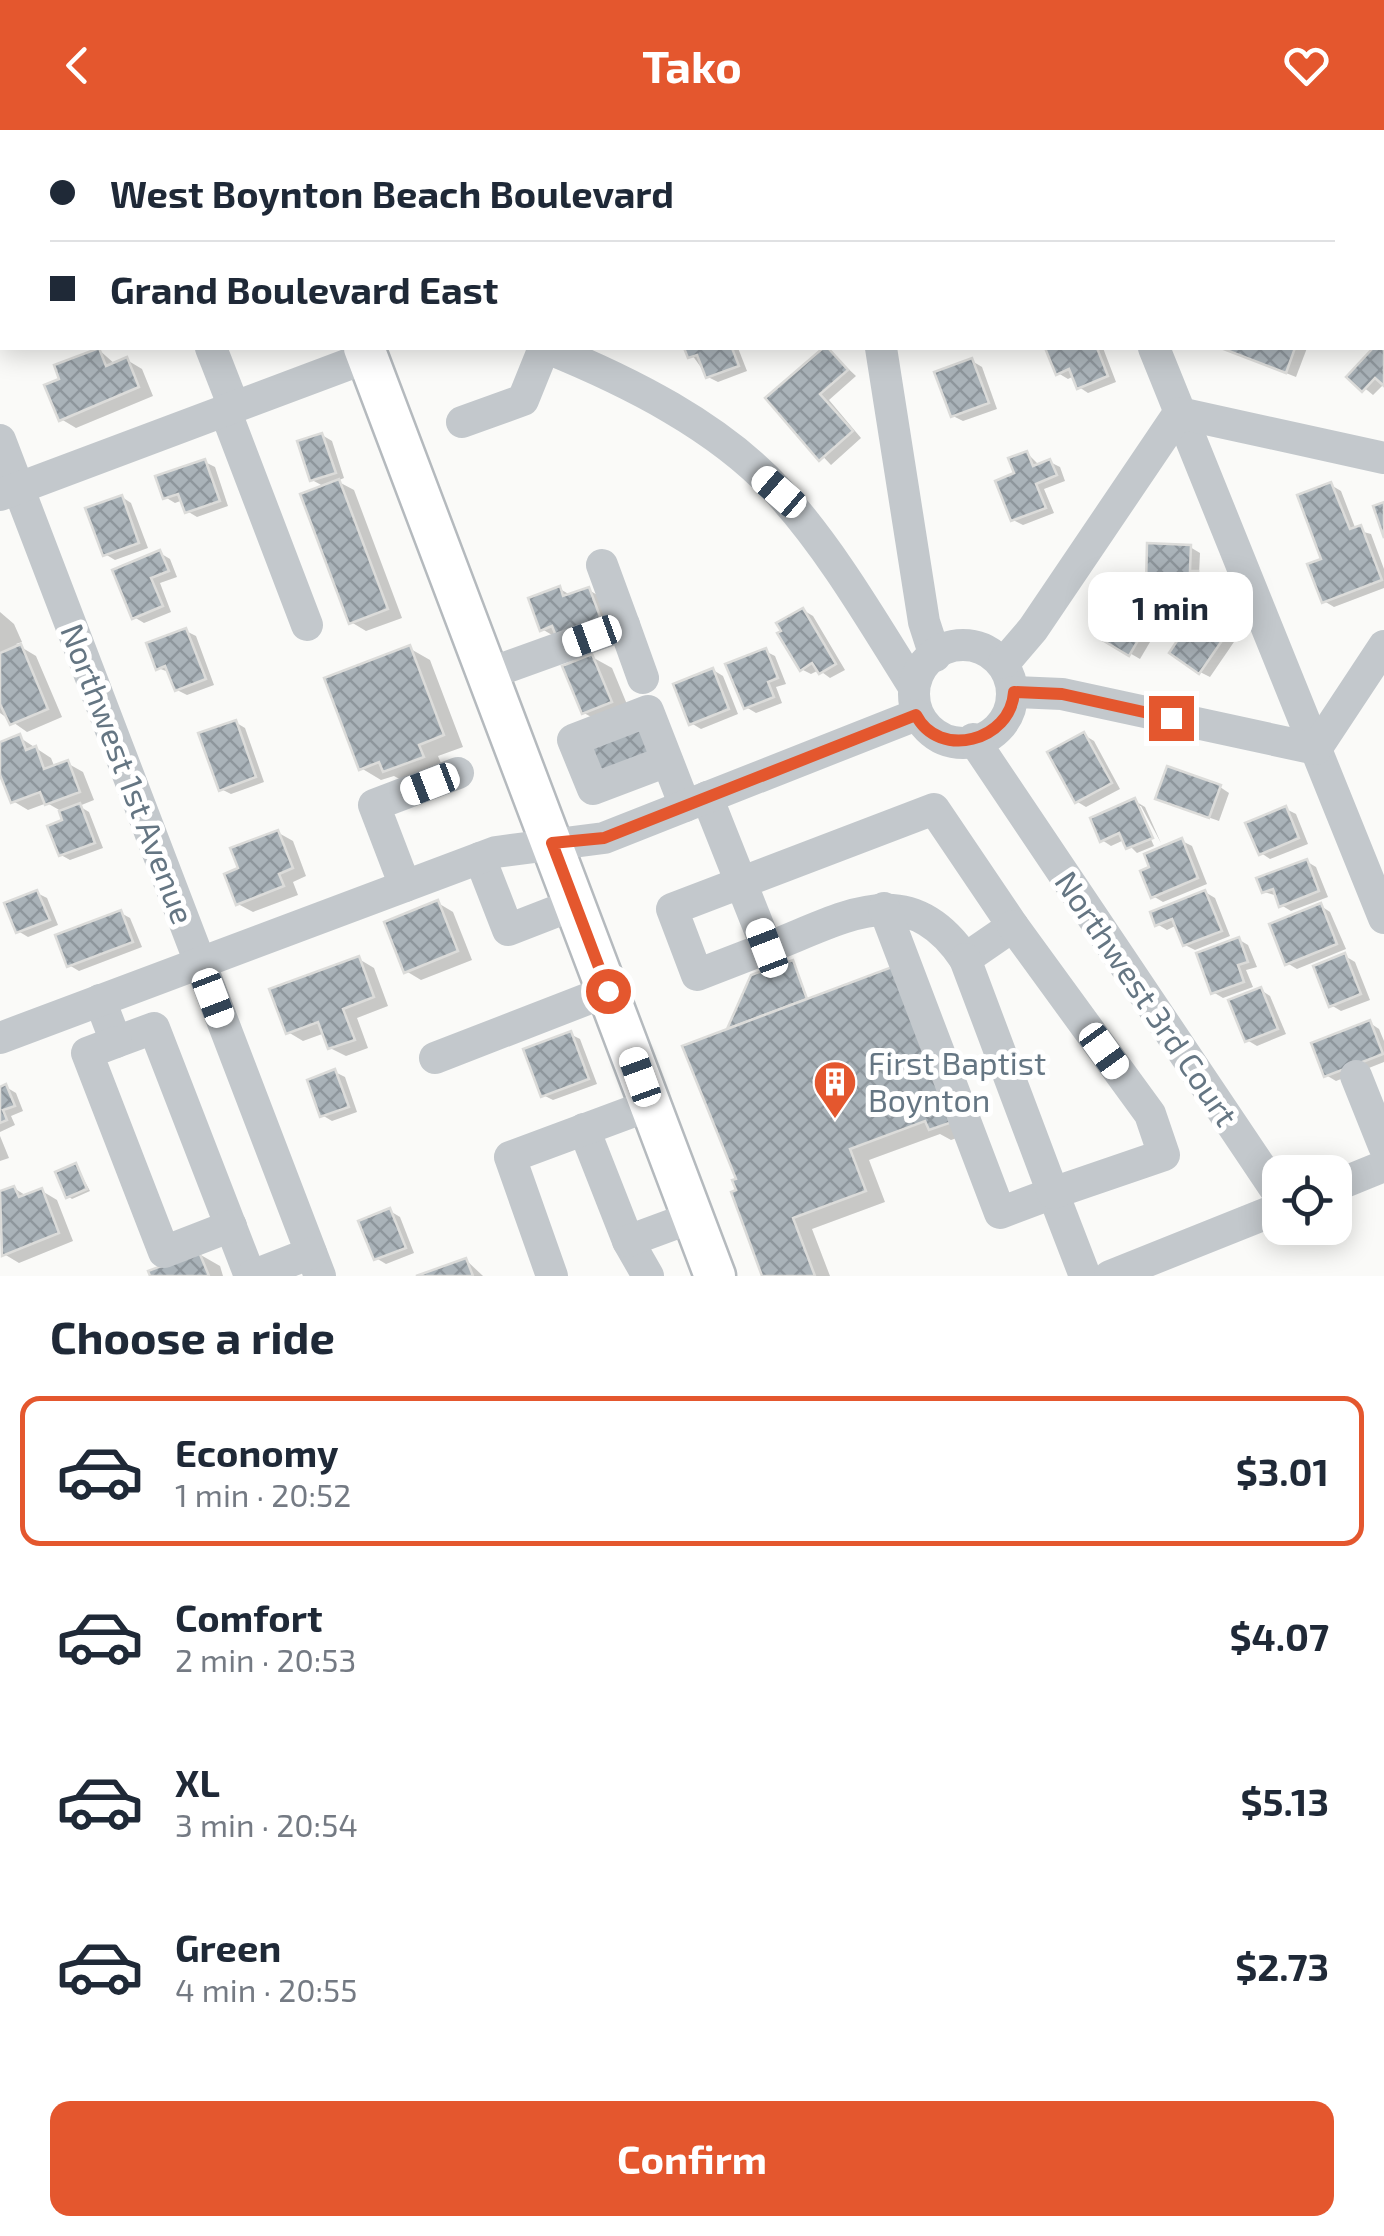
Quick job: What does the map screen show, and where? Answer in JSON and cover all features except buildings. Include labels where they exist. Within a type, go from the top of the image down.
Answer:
[{"type":"main road","points":[[366,352],[715,1276]]},
{"type":"street","points":[[212,350],[308,625]]},
{"type":"street","points":[[462,422],[523,400],[544,350]]},
{"type":"street","points":[[550,350],[596,368],[682,416],[779,492],[939,737],[973,739],[1003,720],[1009,678],[1033,628],[1179,413]]},
{"type":"street","points":[[881,350],[924,622],[935,656]]},
{"type":"street","points":[[1155,350],[1384,918]]},
{"type":"street","points":[[9,492],[366,352]]},
{"type":"street","points":[[1179,413],[1384,458]]},
{"type":"street","name":"Northwest 1st Avenue","points":[[0,440],[9,492],[199,962],[315,1264]]},
{"type":"street","points":[[602,566],[644,678]]},
{"type":"street","points":[[488,674],[624,625]]},
{"type":"street","points":[[1316,749],[1384,646]]},
{"type":"street","points":[[915,701],[917,676],[935,656],[955,648],[974,647],[1009,678],[1062,694],[1316,749]]},
{"type":"street","points":[[0,1038],[480,858],[552,843],[604,838],[696,802],[915,701]]},
{"type":"street","points":[[667,761],[594,790],[573,740],[648,711],[667,761],[696,802],[741,882],[767,948]]},
{"type":"street","name":"Northwest 3rd Court","points":[[973,739],[1262,1169]]},
{"type":"street","points":[[405,886],[374,805],[458,772]]},
{"type":"street","points":[[884,908],[1000,1213],[1053,1193],[1164,1155],[1150,1114],[934,810],[672,909],[697,975],[873,908],[884,908],[927,918],[949,936],[965,959],[1053,1193],[1085,1276]]},
{"type":"street","points":[[480,858],[508,930],[575,904]]},
{"type":"street","points":[[965,959],[1013,926]]},
{"type":"street","points":[[435,1058],[608,991]]},
{"type":"street","points":[[100,1000],[116,1042]]},
{"type":"street","points":[[231,1226],[164,1252],[88,1053],[154,1028],[251,1276],[315,1264]]},
{"type":"street","points":[[942,1060],[996,1041]]},
{"type":"street","points":[[1356,1076],[1384,1146]]},
{"type":"street","points":[[552,1276],[510,1158],[650,1105]]},
{"type":"street","points":[[584,1129],[628,1241],[648,1276]]},
{"type":"street","points":[[1352,1179],[1384,1166]]},
{"type":"street","points":[[1110,1276],[1262,1215]]},
{"type":"street","points":[[628,1241],[693,1217]]},
{"type":"place","name":"First Baptist Boynton","points":[[835,1120]]},
{"type":"route","points":[[608,991],[552,843],[604,838],[916,715],[939,737],[952,741],[980,738],[1003,720],[1014,692],[1062,694],[1171,718]]}]
